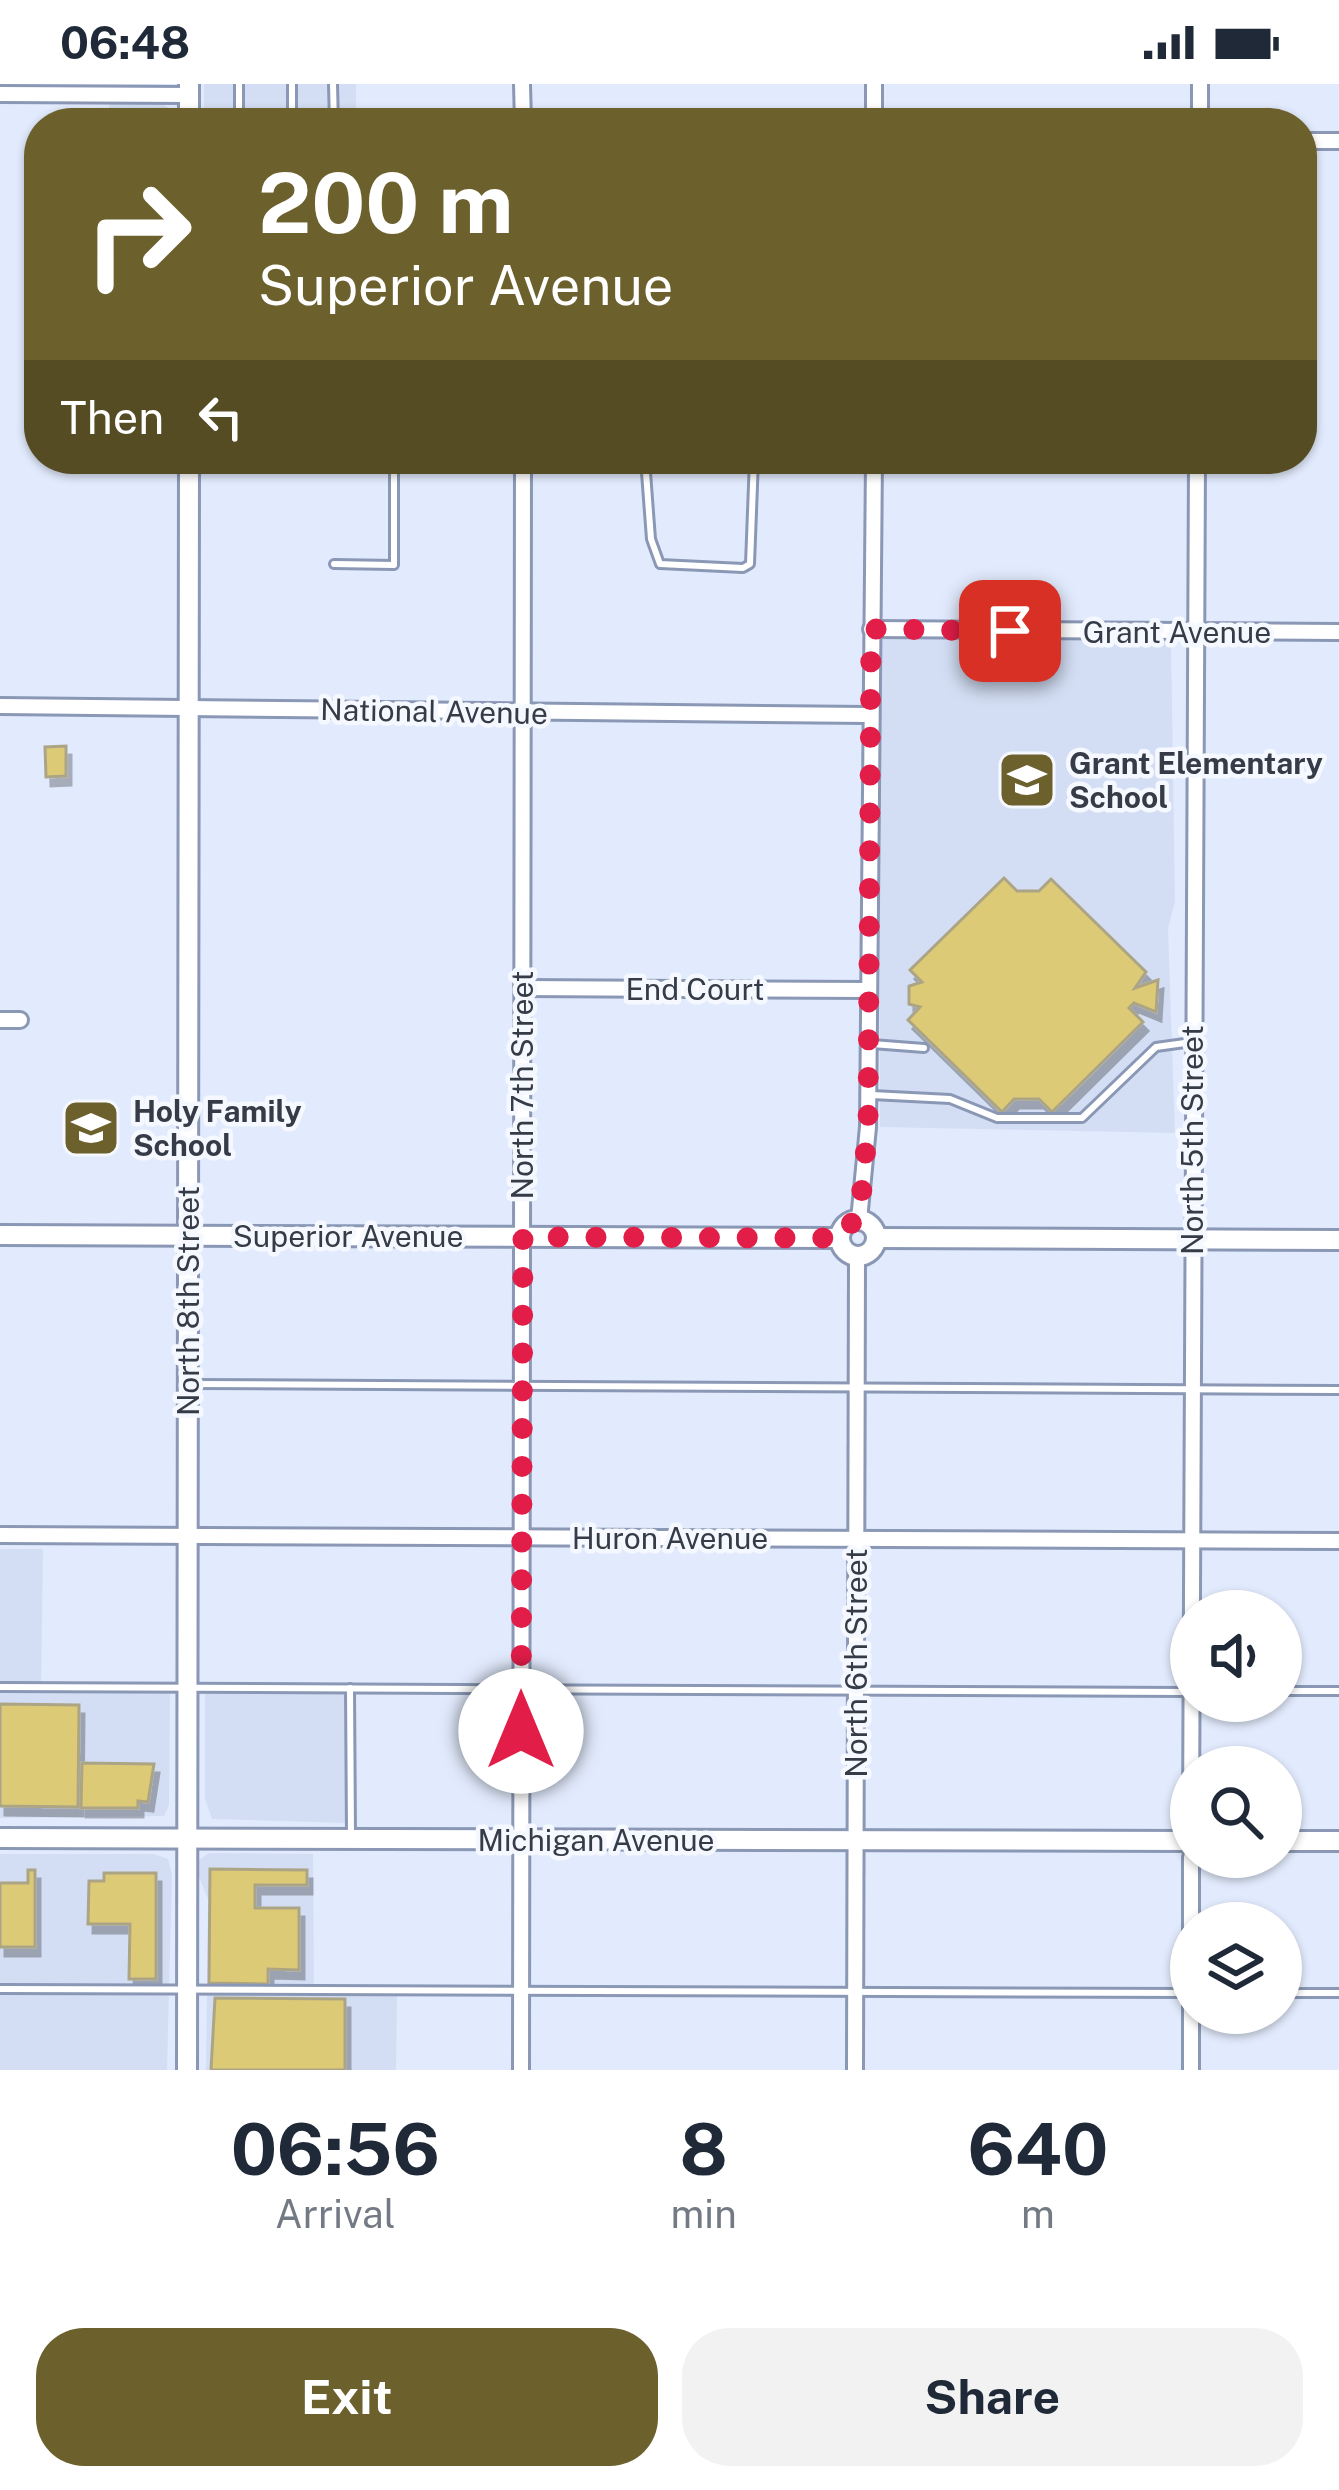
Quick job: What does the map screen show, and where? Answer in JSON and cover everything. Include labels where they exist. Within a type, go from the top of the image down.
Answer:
[{"type":"street","points":[[0,94],[189,89]]},
{"type":"street","name":"North 8th Street","points":[[187,2070],[189,474]]},
{"type":"street","name":"North 7th Street","points":[[521,2070],[523,474]]},
{"type":"street","points":[[859,1220],[868,1095],[874,474]]},
{"type":"street","name":"North 5th Street","points":[[1190,1590],[1197,474]]},
{"type":"street","name":"Grant Avenue","points":[[871,629],[1339,632]]},
{"type":"street","name":"National Avenue","points":[[0,706],[869,715]]},
{"type":"street","name":"End Court","points":[[522,988],[868,990]]},
{"type":"street","points":[[0,1020],[20,1020]]},
{"type":"street","points":[[859,1220],[873,1227],[877,1238],[868,1254],[857,1257],[847,1252],[840,1238],[843,1227],[859,1220]]},
{"type":"street","name":"Superior Avenue","points":[[0,1234],[840,1238]]},
{"type":"street","points":[[877,1238],[1339,1240]]},
{"type":"street","name":"North 6th Street","points":[[855,2070],[857,1257]]},
{"type":"street","name":"Huron Avenue","points":[[0,1535],[1339,1541]]},
{"type":"street","name":"Michigan Avenue","points":[[0,1838],[1170,1841]]},
{"type":"street","points":[[1302,1841],[1339,1841]]},
{"type":"street","points":[[1191,2034],[1191,2070]]},
{"type":"lane","points":[[334,565],[394,565],[394,474]]},
{"type":"lane","points":[[647,474],[651,539],[660,564],[743,568],[750,564],[754,540],[754,474]]},
{"type":"lane","points":[[868,1095],[950,1099],[998,1118],[1082,1118],[1156,1047],[1192,1042]]},
{"type":"lane","points":[[868,1043],[924,1048]]},
{"type":"lane","points":[[187,1384],[1339,1390]]},
{"type":"lane","points":[[0,1687],[1170,1692]]},
{"type":"lane","points":[[350,1688],[351,1840]]},
{"type":"lane","points":[[1302,1691],[1339,1691]]},
{"type":"lane","points":[[0,1989],[1170,1993]]},
{"type":"lane","points":[[1302,1993],[1339,1993]]},
{"type":"shaded area","points":[[204,84],[356,84],[356,108],[204,108]]},
{"type":"shaded area","points":[[109,103],[168,108],[109,108]]},
{"type":"shaded area","name":"Grant Elementary School","points":[[890,636],[1171,641],[1175,902],[1168,928],[1175,1133],[880,1127],[878,657],[880,640]]},
{"type":"shaded area","points":[[0,1549],[43,1549],[41,1691],[170,1691],[169,1805],[164,1816],[0,1818]]},
{"type":"shaded area","points":[[345,1692],[346,1823],[212,1819],[205,1799],[205,1693]]},
{"type":"shaded area","points":[[209,1853],[313,1854],[314,1993],[397,1995],[396,2070],[206,2070],[208,1899],[196,1862]]},
{"type":"shaded area","points":[[0,1854],[154,1854],[168,1859],[172,1874],[167,2070],[0,2070]]},
{"type":"building","points":[[66,746],[66,776],[46,777],[45,747]]},
{"type":"building","points":[[1004,878],[1017,891],[1039,891],[1051,879],[1146,972],[1135,988],[1158,980],[1156,1012],[1134,1003],[1129,1008],[1143,1022],[1052,1112],[1039,1099],[1014,1099],[1002,1112],[908,1020],[920,1007],[909,1004],[909,986],[922,982],[910,970]]},
{"type":"building","points":[[0,1704],[79,1705],[78,1807],[0,1806]]},
{"type":"building","points":[[82,1763],[154,1764],[148,1802],[138,1801],[138,1808],[81,1808]]},
{"type":"building","points":[[210,1869],[307,1870],[307,1885],[255,1885],[255,1908],[299,1908],[299,1970],[268,1969],[268,1984],[209,1983]]},
{"type":"building","points":[[28,1870],[35,1870],[35,1947],[0,1947],[0,1883],[28,1883]]},
{"type":"building","points":[[104,1873],[156,1873],[156,1979],[129,1979],[130,1924],[88,1924],[89,1881],[104,1881]]},
{"type":"building","points":[[215,1998],[345,1999],[345,2070],[211,2070]]},
{"type":"place","name":"Grant Elementary School","points":[[1027,780]]},
{"type":"place","name":"Holy Family School","points":[[91,1128]]},
{"type":"route","points":[[521,1731],[523,1237],[840,1238],[843,1227],[859,1220],[868,1126],[871,629],[1010,631]]}]
